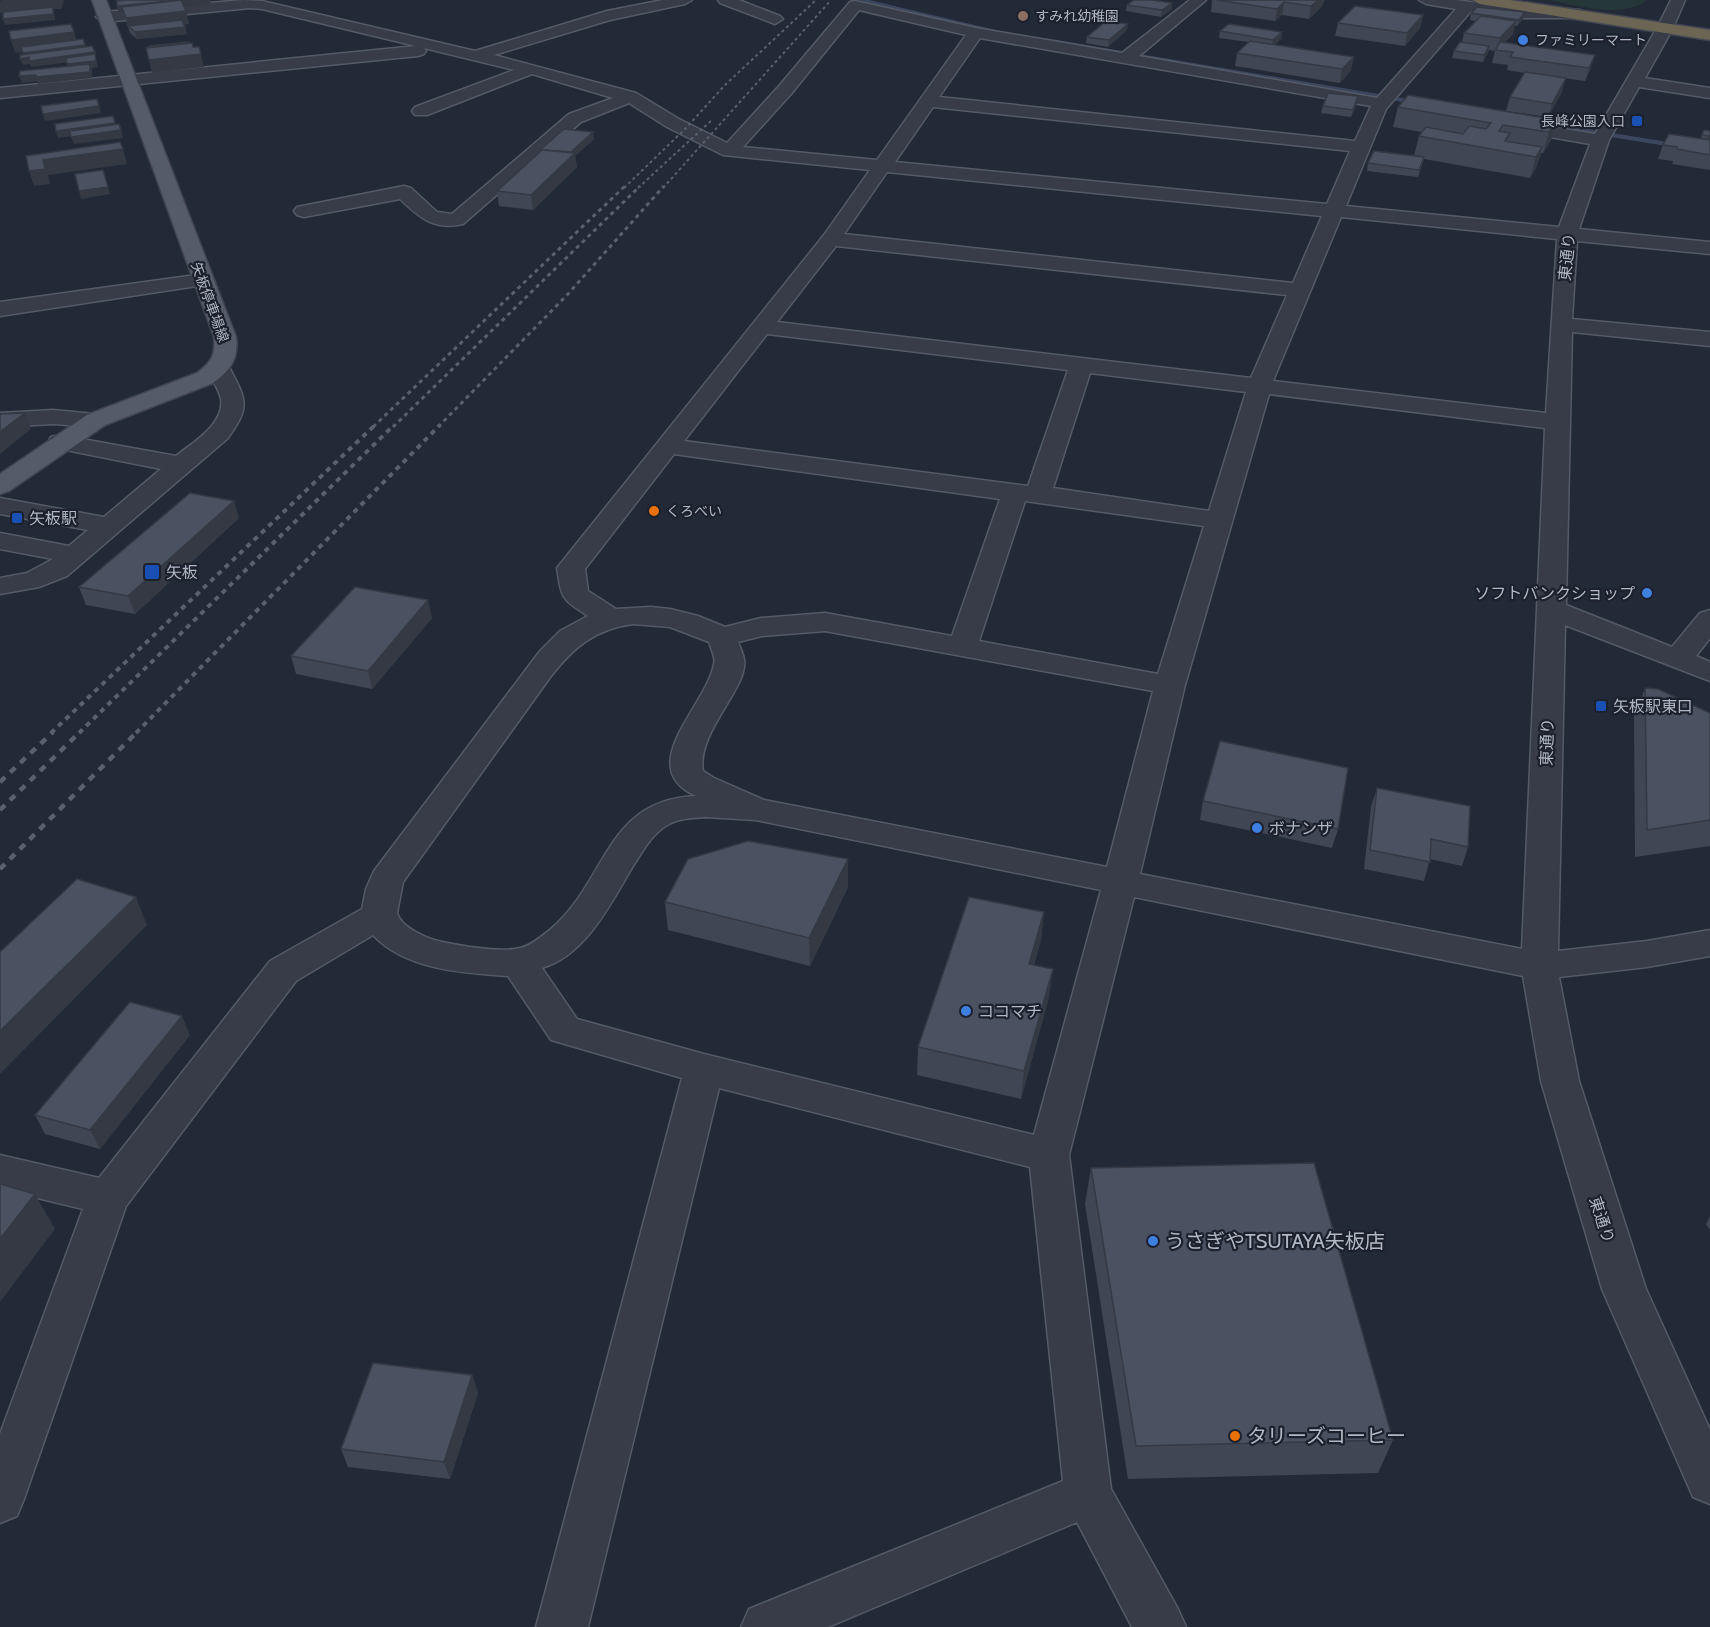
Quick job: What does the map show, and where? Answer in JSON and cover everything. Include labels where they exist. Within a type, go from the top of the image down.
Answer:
[{"type":"highway","points":[[1473,3],[1580,15],[1710,35]]},
{"type":"main road","name":"矢板停車場線","points":[[99,0],[225,337],[227,348],[225,358],[218,369]]},
{"type":"main road","points":[[0,486],[60,442],[96,420],[181,389],[218,369]]},
{"type":"street","points":[[262,5],[288,0]]},
{"type":"street","points":[[474,56],[607,16],[685,0]]},
{"type":"street","points":[[725,0],[775,19]]},
{"type":"street","points":[[1124,60],[1199,0]]},
{"type":"street","points":[[1426,0],[1473,3]]},
{"type":"street","points":[[1531,0],[1580,15]]},
{"type":"street","name":"東通り","points":[[1678,0],[1665,28],[1600,140],[1567,234],[1561,324],[1539,966],[1560,1081],[1624,1289],[1710,1481]]},
{"type":"street","points":[[729,151],[785,90],[856,2],[976,33],[1394,105]]},
{"type":"street","points":[[1160,1627],[1088,1494],[1049,1155],[1170,685],[1259,387],[1360,147],[1473,3]]},
{"type":"street","points":[[104,17],[250,4],[262,5],[531,69],[630,97],[673,123],[729,151],[1710,248]]},
{"type":"street","points":[[611,618],[575,595],[571,568],[831,239],[976,33]]},
{"type":"street","points":[[0,93],[444,48]]},
{"type":"street","points":[[421,111],[531,69]]},
{"type":"street","points":[[1635,81],[1710,93]]},
{"type":"street","points":[[304,211],[404,192],[431,218],[456,220],[575,118],[630,97]]},
{"type":"street","points":[[929,101],[1360,147]]},
{"type":"street","points":[[1497,123],[1600,140]]},
{"type":"street","points":[[831,239],[1299,290]]},
{"type":"street","points":[[0,309],[203,280]]},
{"type":"street","points":[[1561,324],[1710,339]]},
{"type":"street","points":[[762,327],[1559,422]]},
{"type":"street","points":[[963,646],[1081,366]]},
{"type":"street","points":[[0,586],[28,582],[83,548],[219,433],[235,408],[234,399],[218,369]]},
{"type":"street","points":[[0,420],[53,417],[96,420]]},
{"type":"street","points":[[60,442],[182,465]]},
{"type":"street","points":[[668,446],[1220,520]]},
{"type":"street","points":[[0,506],[83,548]]},
{"type":"street","points":[[0,525],[83,548]]},
{"type":"street","points":[[0,541],[83,548]]},
{"type":"street","points":[[0,560],[83,548]]},
{"type":"street","points":[[1552,610],[1710,672]]},
{"type":"street","points":[[756,809],[703,786],[688,776],[685,759],[693,737],[726,676],[730,661],[722,638],[700,625],[649,614],[611,618],[578,632],[545,665],[386,880],[379,900],[379,915],[389,933],[422,951],[461,959],[519,963],[540,954],[566,937],[583,918],[638,832],[657,815],[711,805],[756,809],[1539,966],[1647,954],[1710,943]]},
{"type":"street","points":[[1678,659],[1710,619]]},
{"type":"street","points":[[722,638],[761,627],[825,622],[1170,685]]},
{"type":"street","points":[[0,1499],[108,1198],[284,971],[379,915]]},
{"type":"street","points":[[519,963],[564,1030],[704,1069],[1049,1155]]},
{"type":"street","points":[[562,1627],[704,1069]]},
{"type":"street","points":[[0,1172],[108,1198]]},
{"type":"street","points":[[767,1627],[1088,1494]]},
{"type":"shaded area","points":[[1550,0],[1647,0],[1637,6],[1613,10],[1586,8]]},
{"type":"building","points":[[160,0],[160,2],[117,6],[117,1]]},
{"type":"building","points":[[163,0],[187,0],[163,2]]},
{"type":"building","points":[[181,0],[186,11],[126,18],[122,7]]},
{"type":"building","points":[[1134,0],[1172,3],[1162,10],[1127,5]]},
{"type":"building","points":[[1217,0],[1318,0],[1311,6],[1284,2],[1277,9]]},
{"type":"building","points":[[1355,6],[1423,15],[1407,33],[1338,23]]},
{"type":"building","points":[[53,7],[53,14],[3,19],[3,12]]},
{"type":"building","points":[[1477,7],[1525,12],[1519,20],[1471,13]]},
{"type":"building","points":[[1481,16],[1516,21],[1500,38],[1464,33]]},
{"type":"building","points":[[182,20],[185,27],[135,32],[128,26]]},
{"type":"building","points":[[1106,21],[1128,24],[1109,40],[1087,37]]},
{"type":"building","points":[[71,24],[74,32],[11,40],[9,31]]},
{"type":"building","points":[[1229,24],[1282,32],[1273,40],[1220,31]]},
{"type":"building","points":[[83,39],[85,45],[23,53],[21,47]]},
{"type":"building","points":[[1250,41],[1354,57],[1342,69],[1237,53]]},
{"type":"building","points":[[1460,42],[1489,46],[1484,55],[1454,51]]},
{"type":"building","points":[[1500,42],[1595,55],[1589,68],[1510,57],[1513,52],[1495,50]]},
{"type":"building","points":[[190,43],[149,48],[149,46]]},
{"type":"building","points":[[192,43],[193,47],[199,47],[201,54],[149,60],[146,48]]},
{"type":"building","points":[[92,46],[95,52],[29,61],[29,57],[20,59],[20,55]]},
{"type":"building","points":[[95,54],[96,61],[67,64],[66,58]]},
{"type":"building","points":[[90,64],[90,72],[36,77],[36,75],[19,76],[20,71]]},
{"type":"building","points":[[1525,72],[1566,78],[1552,104],[1510,97]]},
{"type":"building","points":[[1328,93],[1358,96],[1353,110],[1323,106]]},
{"type":"building","points":[[1408,95],[1557,120],[1549,132],[1503,125],[1499,131],[1510,133],[1505,141],[1542,147],[1536,157],[1419,136],[1426,127],[1463,134],[1469,126],[1486,129],[1491,123],[1398,107]]},
{"type":"building","points":[[97,99],[99,106],[43,114],[41,106]]},
{"type":"building","points":[[113,116],[115,123],[56,131],[55,124]]},
{"type":"building","points":[[119,124],[121,130],[71,137],[70,131]]},
{"type":"building","points":[[564,129],[593,132],[571,152],[539,151]]},
{"type":"building","points":[[1704,130],[1710,131],[1710,139],[1709,136],[1702,135]]},
{"type":"building","points":[[1669,134],[1710,140],[1710,155],[1663,145]]},
{"type":"building","points":[[120,142],[123,149],[43,160],[45,169],[29,171],[26,156]]},
{"type":"building","points":[[542,150],[575,153],[531,195],[497,191]]},
{"type":"building","points":[[1374,151],[1424,157],[1419,170],[1368,163]]},
{"type":"building","points":[[103,170],[108,187],[79,191],[75,174]]},
{"type":"building","points":[[25,413],[0,432],[0,414]]},
{"type":"building","points":[[190,493],[234,501],[128,596],[79,587]]},
{"type":"building","points":[[355,587],[428,600],[368,671],[291,656]]},
{"type":"building","points":[[1645,688],[1658,689],[1710,713],[1710,820],[1647,830]]},
{"type":"building","points":[[1220,741],[1348,768],[1338,829],[1203,801]]},
{"type":"building","points":[[1377,788],[1470,806],[1468,847],[1431,839],[1430,862],[1370,850]]},
{"type":"building","points":[[748,841],[848,859],[809,938],[665,902],[688,859]]},
{"type":"building","points":[[77,879],[136,897],[0,1031],[0,952]]},
{"type":"building","points":[[969,897],[1044,912],[1029,964],[1053,969],[1024,1071],[918,1047]]},
{"type":"building","points":[[130,1002],[182,1016],[90,1130],[35,1115]]},
{"type":"building","points":[[1314,1163],[1393,1440],[1136,1446],[1091,1168]]},
{"type":"building","points":[[0,1184],[35,1194],[0,1239]]},
{"type":"building","points":[[373,1363],[472,1375],[444,1462],[341,1449]]},
{"type":"waterway","points":[[861,0],[1014,35]]},
{"type":"waterway","points":[[1045,40],[1420,103]]},
{"type":"waterway","points":[[1539,123],[1710,151]]},
{"type":"railway","points":[[624,188],[686,128],[725,85],[816,0]]},
{"type":"railway","points":[[663,188],[831,0]]},
{"type":"railway","points":[[638,188],[713,119]]},
{"type":"railway","points":[[373,427],[625,186]]},
{"type":"railway","points":[[393,427],[640,186]]},
{"type":"railway","points":[[438,427],[568,294],[664,186]]},
{"type":"railway","points":[[51,733],[375,425]]},
{"type":"railway","points":[[79,733],[394,425]]},
{"type":"railway","points":[[136,733],[440,425]]},
{"type":"railway","points":[[0,782],[53,732]]},
{"type":"railway","points":[[0,810],[80,732]]},
{"type":"railway","points":[[0,869],[136,733]]},
{"type":"place","name":"すみれ幼稚園","points":[[1023,16]]},
{"type":"place","name":"ファミリーマート","points":[[1523,40]]},
{"type":"place","name":"長峰公園入口","points":[[1637,121]]},
{"type":"place","name":"くろべい","points":[[654,511]]},
{"type":"place","name":"矢板駅","points":[[17,518]]},
{"type":"place","name":"矢板","points":[[152,572]]},
{"type":"place","name":"ソフトバンクショップ","points":[[1647,593]]},
{"type":"place","name":"矢板駅東口","points":[[1601,706]]},
{"type":"place","name":"ボナンザ","points":[[1257,828]]},
{"type":"place","name":"ココマチ","points":[[966,1011]]},
{"type":"place","name":"うさぎやTSUTAYA矢板店","points":[[1153,1241]]},
{"type":"place","name":"タリーズコーヒー","points":[[1235,1436]]}]
